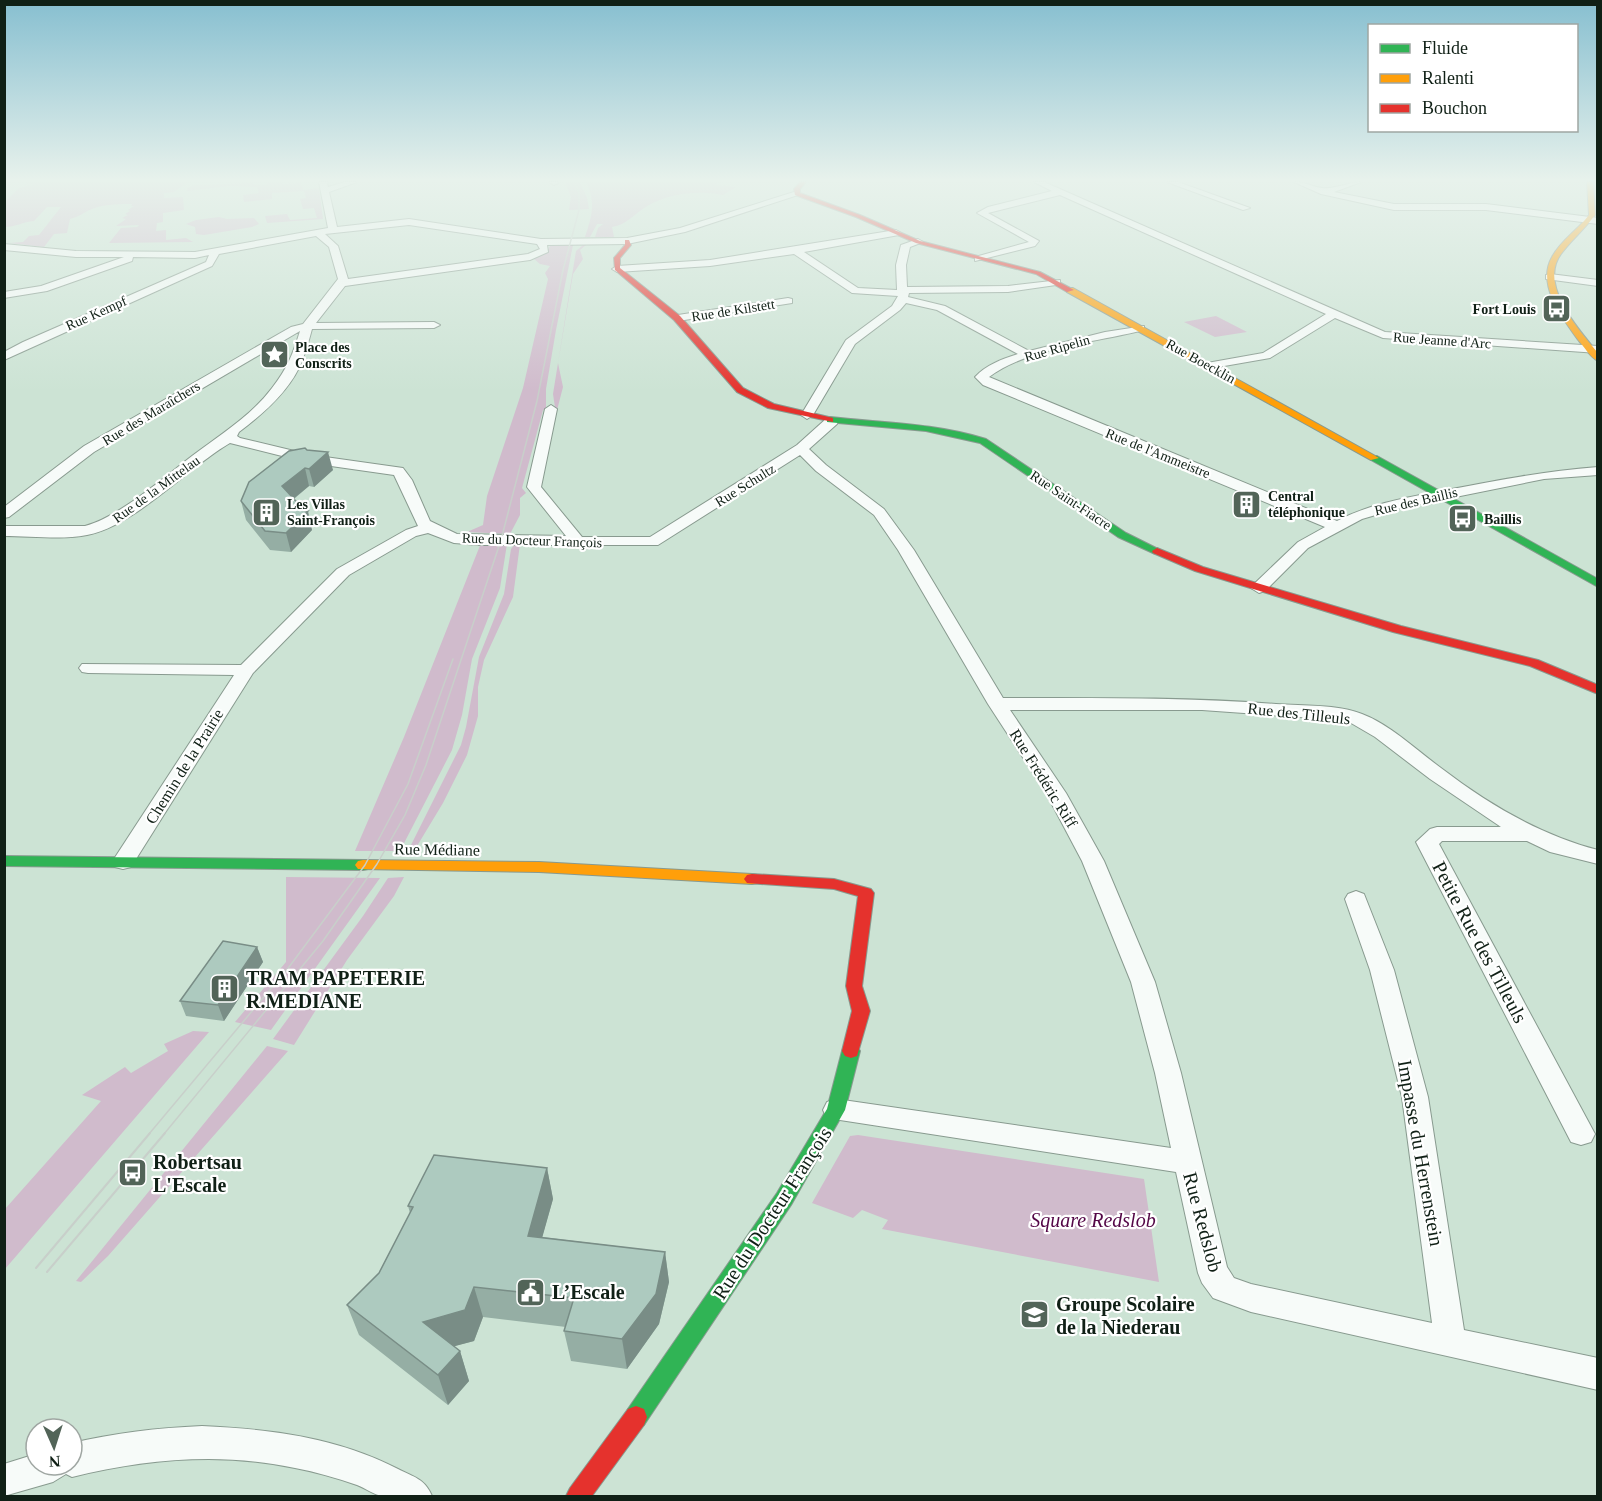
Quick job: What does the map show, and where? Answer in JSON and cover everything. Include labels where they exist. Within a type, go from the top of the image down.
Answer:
[{"type":"street","points":[[42,252],[137,256],[219,252]]},
{"type":"street","points":[[335,252],[343,279],[342,283],[514,259],[542,252]]},
{"type":"street","points":[[622,252],[615,264],[617,269],[710,263],[782,252]]},
{"type":"street","points":[[799,252],[856,291],[903,294],[1008,289],[1056,282]]},
{"type":"street","points":[[807,415],[850,342],[896,308],[903,294],[901,266],[904,252]]},
{"type":"street","name":"Rue Boecklin","points":[[952,252],[1038,273],[1056,282],[1211,366],[1598,584]]},
{"type":"street","points":[[978,259],[1003,252]]},
{"type":"street","name":"Rue Jeanne d'Arc","points":[[1196,252],[1355,323],[1392,337],[1595,353]]},
{"type":"street","points":[[1558,252],[1552,262],[1550,278],[1553,295],[1595,353]]},
{"type":"street","name":"Rue Kempf","points":[[4,357],[27,344],[209,264],[213,260],[214,253]]},
{"type":"street","points":[[4,296],[43,289],[137,256]]},
{"type":"street","name":"Rue Saint-Fiacre","points":[[617,269],[678,318],[739,389],[758,401],[831,421],[922,425],[968,434],[983,441],[1122,535],[1199,569],[1397,629],[1534,663],[1598,690]]},
{"type":"street","points":[[1550,278],[1598,283]]},
{"type":"street","name":"Rue des Maraîchers","points":[[307,327],[342,283]]},
{"type":"street","points":[[903,294],[940,308],[1028,355]]},
{"type":"street","name":"Rue de Kilstett","points":[[678,318],[788,301]]},
{"type":"street","points":[[1211,366],[1266,356],[1335,313]]},
{"type":"street","name":"Rue des Maraîchers","points":[[4,514],[89,449],[295,329],[434,325]]},
{"type":"street","points":[[307,327],[291,371],[265,405],[234,430],[230,437],[236,441],[273,448],[310,459],[398,471],[405,480],[423,523],[429,528]]},
{"type":"street","name":"Rue Ripelin","points":[[981,379],[983,374],[1028,355],[1061,345],[1140,328]]},
{"type":"street","name":"Rue de l'Ammeistre","points":[[981,379],[1336,526]]},
{"type":"street","points":[[551,410],[534,487],[578,541]]},
{"type":"street","name":"Rue Schultz","points":[[653,542],[802,448],[831,421]]},
{"type":"street","name":"Rue de la Mittelau","points":[[4,531],[85,531],[109,524],[213,447],[230,437]]},
{"type":"street","name":"Rue Frédéric Riff","points":[[802,448],[807,456],[821,468],[879,512],[906,550],[997,704],[1056,793],[1093,861],[1143,982],[1168,1073],[1188,1162]]},
{"type":"street","name":"Rue des Baillis","points":[[1259,588],[1304,545],[1336,526],[1376,509],[1544,475],[1598,471]]},
{"type":"street","name":"Rue du Docteur François","points":[[429,528],[454,538],[480,540],[653,542]]},
{"type":"street","name":"Chemin de la Prairie","points":[[123,862],[246,670],[343,572],[411,533],[429,528]]},
{"type":"street","points":[[88,668],[246,670]]},
{"type":"street","name":"Rue des Tilleuls","points":[[997,704],[1202,704],[1349,717],[1382,733],[1437,775],[1528,834],[1558,847],[1598,857]]},
{"type":"street","name":"Petite Rue des Tilleuls","points":[[1528,834],[1437,834],[1427,842],[1581,1134]]},
{"type":"street","name":"Rue Médiane","points":[[4,861],[539,867],[834,884],[867,893]]},
{"type":"street","name":"Rue du Docteur François","points":[[578,1497],[654,1392],[784,1199],[836,1110],[861,1011],[854,986],[867,893]]},
{"type":"street","name":"Impasse du Herrenstein","points":[[1356,899],[1382,970],[1415,1097],[1450,1341]]},
{"type":"street","name":"Rue Redslob","points":[[836,1110],[1188,1162],[1213,1273],[1224,1288],[1251,1298],[1598,1374]]},
{"type":"street","points":[[84,1456],[163,1444],[203,1442],[261,1446],[293,1450],[353,1468],[415,1497]]},
{"type":"street","points":[[4,1481],[24,1474]]},
{"type":"green space","points":[[572,252],[546,389],[546,409],[543,410],[522,488],[526,493],[520,498],[520,515],[510,534],[467,532],[483,525],[487,496],[523,388],[548,279],[545,273],[550,266],[540,264],[534,259],[546,253]]},
{"type":"green space","points":[[576,252],[581,252],[583,259],[573,274],[558,363],[563,387],[556,414],[553,394]]},
{"type":"green space","points":[[1216,316],[1247,332],[1215,337],[1184,322]]},
{"type":"green space","points":[[481,543],[507,544],[500,588],[472,659],[462,715],[452,750],[400,851],[355,851],[404,737]]},
{"type":"green space","points":[[515,544],[520,544],[513,597],[484,660],[478,687],[478,716],[467,755],[443,803],[414,851],[408,851],[461,745],[479,657],[504,594],[511,549]]},
{"type":"green space","points":[[286,877],[380,878],[271,1030],[235,1022],[286,962]]},
{"type":"green space","points":[[404,877],[394,896],[347,960],[294,1045],[273,1039],[388,878]]},
{"type":"green space","points":[[193,1031],[209,1032],[5,1269],[5,1209],[101,1101],[82,1095],[125,1067],[131,1073],[168,1051],[164,1044]]},
{"type":"green space","points":[[267,1046],[288,1051],[108,1256],[81,1282],[76,1281]]},
{"type":"green space","name":"Square Redslob","points":[[858,1135],[1144,1179],[1159,1282],[882,1229],[888,1220],[862,1210],[853,1218],[812,1203],[850,1136]]},
{"type":"building","points":[[305,448],[328,452],[309,469],[305,468],[282,486],[305,511],[308,511],[286,533],[265,531],[241,501],[249,482],[289,451]]},
{"type":"building","points":[[223,941],[257,947],[218,1005],[180,1001]]},
{"type":"building","name":"L’Escale","points":[[434,1155],[547,1168],[528,1236],[665,1252],[656,1294],[622,1339],[564,1331],[574,1298],[474,1287],[465,1310],[423,1322],[460,1351],[438,1375],[347,1305],[379,1273],[413,1207],[408,1206]]},
{"type":"tram line","points":[[164,1134],[323,941],[377,864],[405,815],[426,765],[501,540],[537,401],[568,252]]},
{"type":"tram line","points":[[149,1134],[289,967],[365,865],[408,784],[453,659]]},
{"type":"tram line","points":[[36,1268],[150,1133]]},
{"type":"tram line","points":[[47,1272],[165,1133]]},
{"type":"traffic: fast","points":[[830,420],[926,428],[983,441],[1122,535],[1157,551]]},
{"type":"traffic: fast","points":[[1374,458],[1598,584]]},
{"type":"traffic: fast","points":[[4,861],[363,865]]},
{"type":"traffic: fast","points":[[636,1417],[784,1199],[836,1110],[851,1051]]},
{"type":"traffic: slow","points":[[1559,252],[1550,269],[1555,296],[1572,325],[1598,359]]},
{"type":"traffic: slow","points":[[1070,290],[1374,458]]},
{"type":"traffic: slow","points":[[363,865],[539,867],[752,879]]},
{"type":"traffic: jam","points":[[622,252],[617,258],[617,269],[677,318],[740,390],[771,406],[830,420]]},
{"type":"traffic: jam","points":[[957,252],[1038,273],[1070,290]]},
{"type":"traffic: jam","points":[[1157,551],[1199,569],[1397,629],[1534,663],[1598,690]]},
{"type":"traffic: jam","points":[[752,879],[834,884],[866,893],[854,986],[861,1011],[851,1051]]},
{"type":"traffic: jam","points":[[578,1496],[636,1417]]},
{"type":"place","name":"Fort Louis","points":[[1557,309]]},
{"type":"place","name":"Place des Conscrits","points":[[274,355]]},
{"type":"place","name":"Central téléphonique","points":[[1247,504]]},
{"type":"place","name":"Les Villas Saint-François","points":[[266,512]]},
{"type":"place","name":"Baillis","points":[[1463,519]]},
{"type":"place","name":"TRAM PAPETERIE R.MEDIANE","points":[[225,989]]},
{"type":"place","name":"Robertsau L'Escale","points":[[132,1173]]},
{"type":"place","name":"L’Escale","points":[[531,1292]]},
{"type":"place","name":"Groupe Scolaire de la Niederau","points":[[1035,1315]]}]
